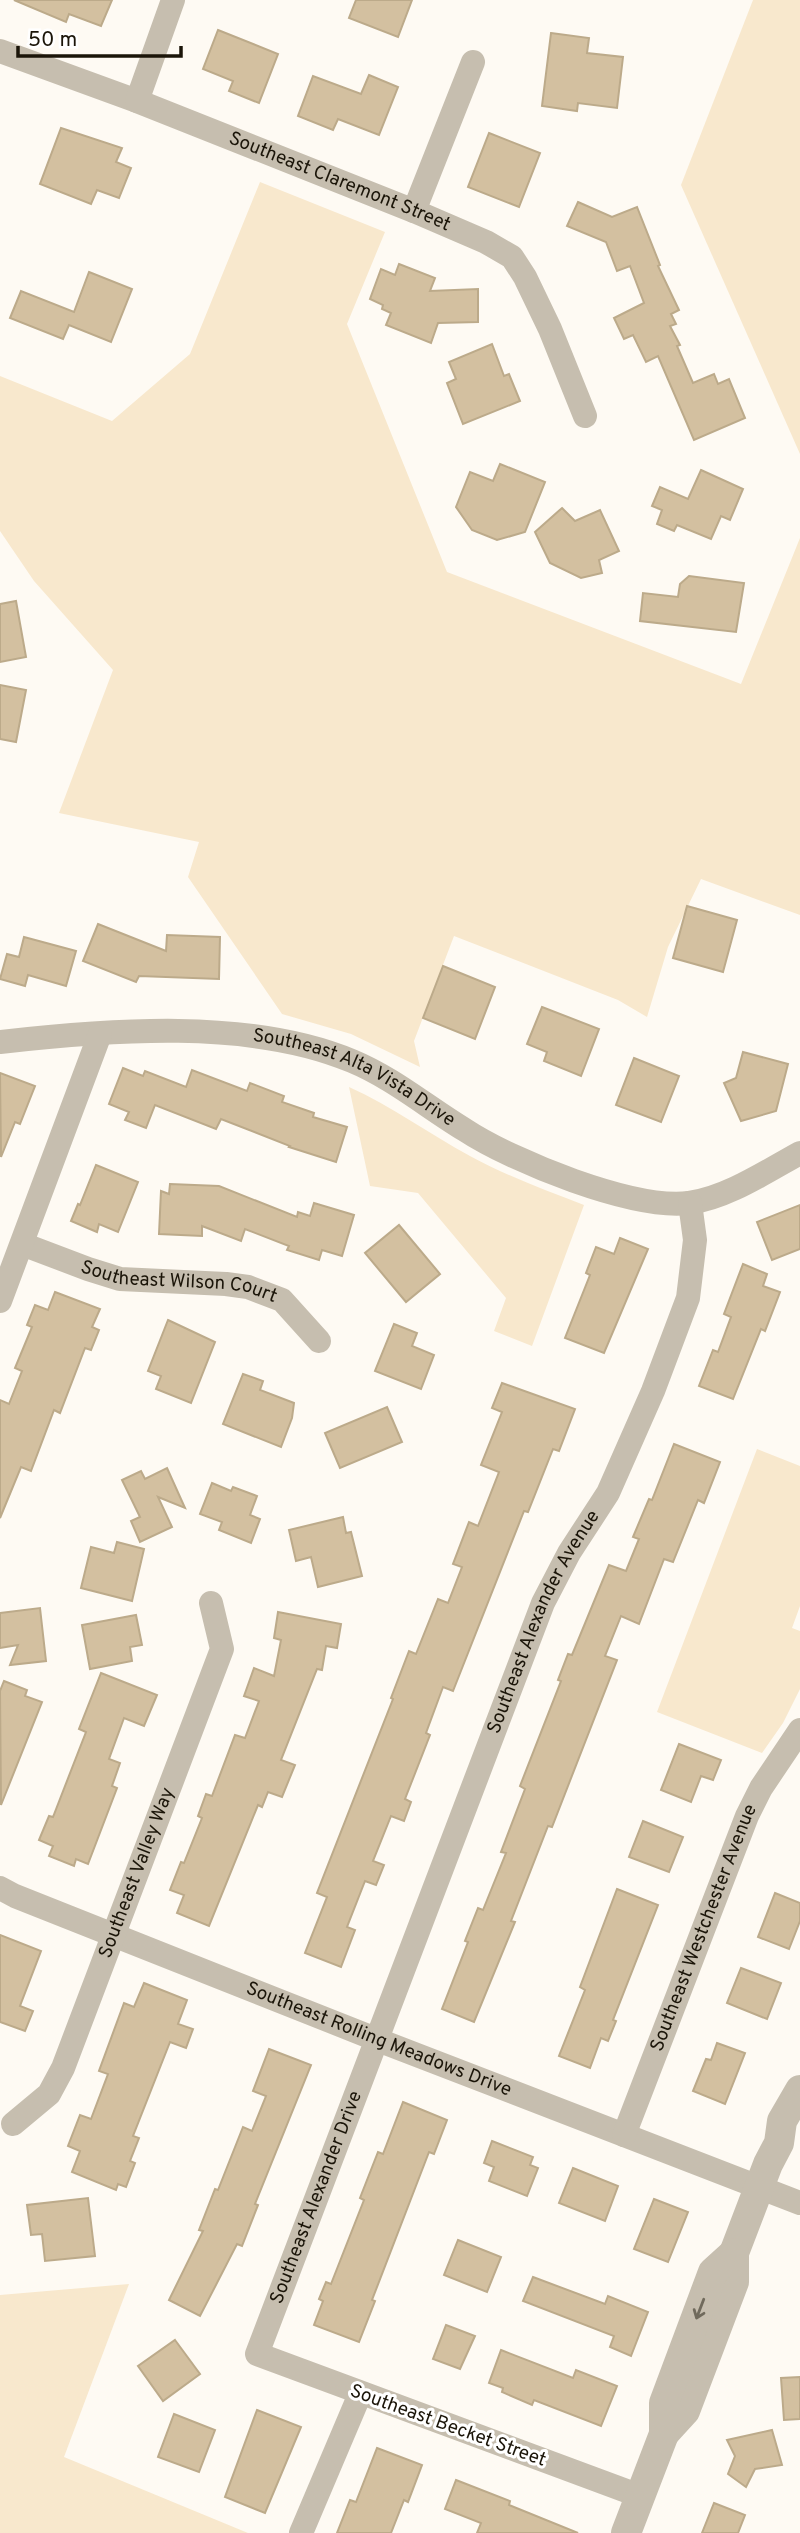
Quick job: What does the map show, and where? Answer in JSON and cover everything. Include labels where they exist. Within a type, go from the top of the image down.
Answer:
[{"type":"street","points":[[137,100],[173,0]]},
{"type":"street","name":"Southeast Claremont Street","points":[[0,51],[137,100],[414,211],[486,242],[512,257],[551,329],[585,416]]},
{"type":"street","points":[[414,211],[473,62]]},
{"type":"street","name":"Southeast Alta Vista Drive","points":[[0,1042],[159,1031],[228,1033],[291,1043],[351,1061],[405,1088],[466,1132],[518,1158],[606,1192],[650,1202],[690,1203],[737,1188],[800,1153]]},
{"type":"street","points":[[0,1301],[100,1034]]},
{"type":"street","name":"Southeast Alexander Avenue","points":[[378,2040],[543,1603],[569,1553],[608,1493],[653,1391],[688,1298],[695,1240],[690,1203]]},
{"type":"street","name":"Southeast Wilson Court","points":[[22,1244],[120,1279],[248,1287],[282,1300],[319,1340]]},
{"type":"street","name":"Southeast Valley Way","points":[[13,2124],[48,2094],[63,2067],[115,1935],[222,1649],[211,1604]]},
{"type":"street","name":"Southeast Westchester Avenue","points":[[624,2135],[747,1816],[761,1788],[800,1730]]},
{"type":"street","name":"Southeast Rolling Meadows Drive","points":[[0,1888],[378,2040],[800,2203]]},
{"type":"street","name":"Southeast Alexander Drive","points":[[257,2354],[378,2040]]},
{"type":"street","points":[[626,2533],[664,2434],[664,2403],[713,2272],[734,2253],[759,2187],[790,2138],[782,2121],[800,2091]]},
{"type":"street","name":"Southeast Becket Street","points":[[257,2354],[640,2496]]},
{"type":"street","points":[[301,2533],[360,2394]]},
{"type":"shaded area","points":[[753,0],[800,0],[800,454],[681,185]]},
{"type":"shaded area","points":[[260,182],[385,232],[347,324],[447,572],[741,684],[800,538],[800,915],[701,879],[668,947],[647,1017],[618,1000],[454,936],[414,1041],[420,1067],[351,1034],[282,1014],[188,877],[199,842],[59,813],[113,670],[34,581],[0,531],[0,376],[112,421],[190,354]]},
{"type":"shaded area","points":[[349,1087],[484,1163],[584,1205],[532,1346],[494,1331],[506,1298],[418,1193],[370,1186]]},
{"type":"shaded area","points":[[757,1449],[800,1466],[800,1606],[792,1628],[800,1631],[800,1689],[783,1723],[762,1753],[657,1712]]},
{"type":"shaded area","points":[[129,2284],[64,2457],[248,2533],[0,2533],[0,2295]]},
{"type":"building","points":[[14,0],[112,0],[101,26],[69,14],[66,22]]},
{"type":"building","points":[[356,0],[412,0],[398,37],[349,18]]},
{"type":"building","points":[[218,30],[278,54],[259,103],[229,91],[233,81],[203,69]]},
{"type":"building","points":[[551,33],[589,38],[587,53],[623,57],[617,108],[578,103],[577,111],[542,106]]},
{"type":"building","points":[[369,75],[398,87],[379,135],[338,119],[333,130],[298,116],[313,76],[361,94]]},
{"type":"building","points":[[61,128],[122,148],[116,162],[131,168],[119,198],[97,190],[91,204],[40,184]]},
{"type":"building","points":[[489,133],[540,153],[519,207],[468,187]]},
{"type":"building","points":[[578,202],[612,217],[637,207],[660,265],[658,266],[679,310],[671,314],[676,324],[670,326],[680,345],[677,346],[693,383],[714,374],[718,384],[729,379],[745,418],[694,440],[658,356],[646,362],[633,335],[624,339],[614,318],[644,303],[630,266],[617,271],[606,242],[567,226]]},
{"type":"building","points":[[399,264],[435,278],[430,291],[478,289],[478,322],[438,323],[431,343],[386,325],[391,313],[382,309],[383,305],[370,299],[381,269],[395,275]]},
{"type":"building","points":[[89,272],[132,289],[111,342],[69,325],[63,339],[10,318],[21,291],[74,312]]},
{"type":"building","points":[[492,344],[504,376],[509,374],[520,401],[463,424],[447,383],[456,379],[449,362]]},
{"type":"building","points":[[500,464],[545,482],[525,532],[497,540],[472,530],[456,507],[470,472],[493,481]]},
{"type":"building","points":[[701,470],[743,489],[730,520],[721,516],[711,539],[677,525],[674,531],[657,524],[662,510],[652,506],[660,487],[688,499]]},
{"type":"building","points":[[562,508],[575,521],[600,510],[619,551],[599,560],[602,573],[581,578],[550,563],[535,532]]},
{"type":"building","points":[[689,576],[744,583],[736,632],[640,621],[643,593],[678,597],[680,584]]},
{"type":"building","points":[[16,601],[26,657],[0,662],[0,604]]},
{"type":"building","points":[[0,685],[26,690],[16,742],[0,739]]},
{"type":"building","points":[[687,906],[737,920],[723,972],[673,958]]},
{"type":"building","points":[[98,924],[166,951],[167,935],[220,937],[219,979],[139,976],[136,982],[83,961]]},
{"type":"building","points":[[24,937],[76,951],[66,986],[28,975],[25,986],[0,979],[7,954],[19,957]]},
{"type":"building","points":[[443,966],[495,987],[475,1039],[423,1018]]},
{"type":"building","points":[[542,1007],[599,1029],[581,1076],[544,1061],[547,1052],[527,1044]]},
{"type":"building","points":[[743,1052],[788,1064],[776,1111],[741,1121],[724,1083],[736,1078]]},
{"type":"building","points":[[634,1058],[679,1076],[661,1122],[616,1105]]},
{"type":"building","points":[[123,1068],[143,1076],[145,1071],[186,1087],[192,1070],[247,1091],[250,1083],[284,1096],[282,1102],[314,1113],[313,1117],[347,1127],[336,1162],[289,1147],[221,1119],[216,1129],[155,1105],[146,1128],[125,1120],[129,1112],[109,1104]]},
{"type":"building","points":[[0,1073],[35,1086],[20,1124],[15,1122],[1,1157]]},
{"type":"building","points":[[96,1165],[138,1182],[118,1232],[99,1224],[97,1232],[71,1221]]},
{"type":"building","points":[[170,1184],[219,1186],[297,1217],[298,1212],[310,1216],[314,1203],[354,1215],[342,1256],[322,1250],[319,1260],[287,1250],[289,1246],[245,1229],[241,1241],[202,1226],[202,1236],[159,1234],[161,1191],[169,1194]]},
{"type":"building","points":[[800,1205],[800,1249],[772,1260],[757,1222]]},
{"type":"building","points":[[399,1225],[440,1274],[406,1302],[365,1253]]},
{"type":"building","points":[[620,1238],[648,1249],[604,1353],[565,1338],[590,1275],[586,1273],[596,1247],[614,1254]]},
{"type":"building","points":[[743,1264],[767,1274],[763,1286],[780,1292],[765,1331],[761,1329],[733,1399],[699,1386],[713,1350],[718,1352],[731,1317],[724,1314]]},
{"type":"building","points":[[55,1292],[100,1309],[92,1327],[99,1330],[91,1350],[85,1348],[60,1413],[54,1410],[31,1471],[21,1467],[0,1518],[0,1400],[9,1404],[22,1371],[15,1368],[32,1327],[27,1325],[35,1305],[48,1310]]},
{"type":"building","points":[[168,1320],[215,1342],[191,1403],[156,1389],[161,1376],[148,1371]]},
{"type":"building","points":[[394,1324],[417,1333],[412,1346],[434,1355],[421,1389],[375,1371]]},
{"type":"building","points":[[243,1374],[263,1381],[260,1390],[294,1403],[292,1418],[281,1447],[223,1424]]},
{"type":"building","points":[[502,1383],[575,1409],[559,1451],[553,1449],[528,1512],[524,1511],[453,1691],[443,1687],[426,1733],[430,1735],[405,1799],[411,1802],[404,1821],[391,1816],[373,1861],[384,1865],[376,1885],[365,1881],[347,1927],[355,1930],[341,1967],[305,1953],[327,1897],[317,1893],[393,1699],[391,1698],[409,1651],[416,1654],[438,1599],[448,1603],[462,1567],[453,1564],[469,1522],[478,1526],[499,1472],[481,1465],[502,1412],[492,1408]]},
{"type":"building","points":[[387,1407],[402,1442],[340,1468],[325,1433]]},
{"type":"building","points":[[674,1444],[720,1462],[704,1503],[698,1500],[673,1562],[664,1559],[639,1624],[621,1616],[605,1656],[617,1660],[552,1827],[548,1826],[511,1921],[515,1922],[474,2022],[442,2009],[468,1942],[465,1941],[478,1908],[483,1910],[506,1853],[501,1852],[525,1789],[520,1786],[561,1681],[558,1680],[568,1654],[572,1655],[609,1565],[626,1571],[639,1539],[633,1537],[649,1499],[652,1500]]},
{"type":"building","points":[[167,1468],[185,1508],[158,1497],[172,1527],[140,1542],[131,1521],[140,1517],[122,1480],[141,1471],[145,1479]]},
{"type":"building","points":[[212,1483],[231,1491],[233,1487],[257,1496],[250,1515],[260,1519],[251,1543],[219,1530],[222,1522],[200,1514]]},
{"type":"building","points":[[343,1517],[346,1533],[351,1532],[362,1576],[318,1587],[311,1557],[296,1561],[289,1530]]},
{"type":"building","points":[[117,1542],[144,1549],[132,1601],[81,1588],[91,1547],[114,1553]]},
{"type":"building","points":[[40,1608],[46,1661],[10,1665],[18,1645],[0,1648],[0,1613]]},
{"type":"building","points":[[278,1612],[341,1624],[337,1648],[326,1646],[322,1670],[317,1669],[281,1760],[295,1765],[282,1797],[268,1792],[262,1807],[258,1805],[209,1926],[177,1913],[184,1895],[170,1890],[202,1818],[198,1816],[206,1794],[212,1796],[235,1735],[245,1738],[259,1701],[244,1696],[254,1668],[274,1676],[281,1640],[274,1638]]},
{"type":"building","points":[[136,1615],[142,1645],[130,1647],[132,1661],[90,1669],[82,1625]]},
{"type":"building","points":[[101,1673],[157,1695],[144,1726],[124,1718],[109,1759],[120,1763],[112,1786],[117,1788],[88,1864],[76,1859],[74,1866],[49,1856],[53,1846],[39,1840],[49,1816],[53,1817],[86,1732],[79,1729]]},
{"type":"building","points":[[4,1681],[27,1690],[25,1696],[42,1702],[1,1805],[0,1691]]},
{"type":"building","points":[[679,1744],[721,1760],[713,1780],[701,1776],[691,1802],[661,1790]]},
{"type":"building","points":[[643,1821],[683,1837],[669,1872],[629,1857]]},
{"type":"building","points":[[617,1889],[658,1905],[613,2020],[616,2021],[608,2041],[601,2038],[590,2068],[559,2056],[585,1990],[580,1987]]},
{"type":"building","points":[[775,1893],[800,1903],[800,1921],[789,1949],[758,1937]]},
{"type":"building","points":[[0,1935],[41,1951],[20,2006],[33,2011],[25,2031],[0,2022]]},
{"type":"building","points":[[741,1968],[781,1983],[767,2019],[727,2003]]},
{"type":"building","points":[[144,1983],[187,2000],[178,2024],[193,2029],[186,2048],[170,2042],[133,2136],[139,2138],[130,2161],[135,2163],[126,2187],[118,2184],[116,2190],[72,2172],[80,2151],[68,2146],[80,2115],[91,2119],[108,2074],[99,2071],[124,2003],[134,2007]]},
{"type":"building","points":[[717,2043],[745,2053],[725,2104],[693,2091],[706,2059],[711,2060]]},
{"type":"building","points":[[269,2049],[311,2065],[255,2204],[258,2205],[242,2246],[237,2244],[200,2316],[169,2300],[203,2231],[199,2230],[243,2127],[252,2131],[266,2096],[253,2091]]},
{"type":"building","points":[[403,2102],[447,2120],[434,2154],[429,2152],[372,2300],[375,2301],[359,2342],[314,2325],[323,2301],[319,2299],[326,2282],[331,2284],[364,2200],[360,2198],[378,2152],[383,2154]]},
{"type":"building","points":[[492,2141],[533,2157],[530,2165],[538,2168],[527,2196],[489,2181],[494,2167],[484,2163]]},
{"type":"building","points":[[573,2168],[618,2186],[605,2221],[559,2203]]},
{"type":"building","points":[[88,2198],[95,2256],[45,2261],[42,2234],[31,2235],[27,2205]]},
{"type":"building","points":[[654,2199],[688,2212],[668,2262],[634,2249]]},
{"type":"building","points":[[458,2240],[501,2257],[487,2292],[444,2275]]},
{"type":"building","points":[[533,2277],[605,2304],[608,2296],[648,2312],[631,2356],[610,2347],[614,2336],[523,2301]]},
{"type":"building","points":[[446,2325],[475,2336],[460,2369],[433,2359]]},
{"type":"building","points":[[175,2340],[200,2374],[163,2401],[138,2366]]},
{"type":"building","points":[[501,2350],[573,2378],[576,2370],[617,2386],[601,2426],[534,2400],[532,2405],[489,2383]]},
{"type":"building","points":[[800,2377],[800,2419],[784,2420],[781,2378]]},
{"type":"building","points":[[257,2410],[301,2427],[265,2513],[225,2497]]},
{"type":"building","points":[[174,2414],[215,2430],[199,2472],[158,2457]]},
{"type":"building","points":[[772,2430],[782,2465],[755,2469],[746,2487],[728,2474],[735,2456],[727,2440]]},
{"type":"building","points":[[377,2448],[422,2465],[408,2502],[404,2500],[391,2533],[337,2533],[350,2500],[356,2502]]},
{"type":"building","points":[[456,2480],[510,2501],[509,2505],[578,2533],[477,2533],[481,2523],[445,2509]]},
{"type":"building","points":[[714,2503],[745,2515],[738,2533],[702,2533]]}]
